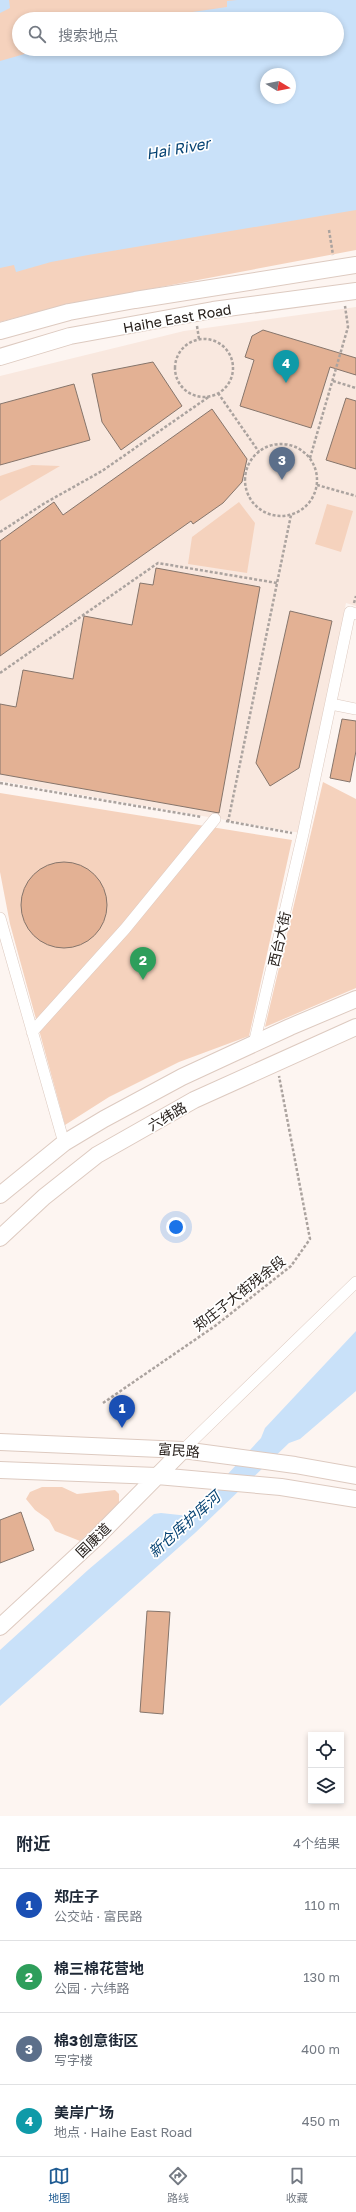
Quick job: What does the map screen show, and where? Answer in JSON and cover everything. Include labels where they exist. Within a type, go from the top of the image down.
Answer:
[{"type":"main road","name":"Haihe East Road","points":[[0,331],[69,312],[356,265]]},
{"type":"main road","name":"Haihe East Road","points":[[0,357],[70,336],[213,310],[348,292]]},
{"type":"main road","name":"六纬路","points":[[0,1195],[64,1143],[104,1119],[182,1077],[356,999]]},
{"type":"main road","name":"六纬路","points":[[0,1238],[44,1197],[97,1155],[194,1100],[356,1027]]},
{"type":"main road","name":"富民路","points":[[0,1442],[183,1450],[296,1465],[356,1476]]},
{"type":"main road","name":"国康道","points":[[0,1627],[94,1540],[183,1450]]},
{"type":"main road","name":"富民路","points":[[0,1470],[156,1476],[281,1487],[356,1499]]},
{"type":"street","name":"西台大街","points":[[254,1044],[303,834],[350,612],[356,614]]},
{"type":"street","points":[[331,704],[356,709]]},
{"type":"street","points":[[32,1032],[125,929],[215,820]]},
{"type":"street","points":[[0,918],[64,1143]]},
{"type":"street","points":[[183,1450],[356,1282]]},
{"type":"path","points":[[329,230],[335,268]]},
{"type":"path","points":[[310,458],[348,327],[348,292]]},
{"type":"path","points":[[0,532],[45,503],[102,471],[210,396],[218,393],[231,380],[233,371],[229,352],[222,344],[213,340],[203,338],[193,340],[184,346],[178,354],[175,363],[175,373],[184,389],[196,396],[210,396]]},
{"type":"path","points":[[333,381],[356,388]]},
{"type":"path","points":[[218,393],[259,452]]},
{"type":"path","points":[[278,444],[290,445],[301,450],[310,458],[316,469],[317,485],[309,502],[301,510],[291,515],[279,516],[268,514],[258,508],[246,489],[245,476],[249,465],[259,452],[278,444]]},
{"type":"path","points":[[317,485],[356,496]]},
{"type":"path","points":[[228,822],[291,515]]},
{"type":"path","points":[[0,673],[158,563],[276,583]]},
{"type":"path","points":[[0,784],[303,834]]},
{"type":"path","name":"郑庄子大街残余段","points":[[103,1403],[215,1326],[262,1289],[291,1266],[310,1239],[276,1062]]},
{"type":"shaded area","points":[[0,0],[356,0],[356,250],[60,306],[0,322]]},
{"type":"shaded area","points":[[356,307],[356,606],[346,603],[301,833],[0,781],[0,376],[184,331]]},
{"type":"shaded area","points":[[32,465],[60,466],[0,501],[0,476]]},
{"type":"shaded area","points":[[239,502],[255,523],[247,573],[188,564],[192,537]]},
{"type":"shaded area","points":[[327,504],[353,511],[341,552],[315,544]]},
{"type":"shaded area","points":[[323,782],[356,799],[356,988],[265,1027]]},
{"type":"shaded area","points":[[0,793],[292,840],[249,1036],[179,1062],[109,1097],[65,1125],[10,924],[0,872]]},
{"type":"shaded area","points":[[42,1487],[62,1487],[77,1494],[115,1490],[119,1494],[119,1504],[80,1541],[55,1531],[49,1520],[35,1510],[26,1499],[30,1492]]},
{"type":"water","points":[[0,0],[9,0],[10,8],[0,13]]},
{"type":"water","name":"Hai River","points":[[237,0],[356,0],[356,210],[88,255],[51,262],[16,272],[14,265],[0,268],[0,61],[18,56],[344,56],[344,12],[192,12],[227,7],[227,1]]},
{"type":"water","name":"新仓库护库河","points":[[356,1331],[356,1391],[300,1439],[289,1443],[195,1533],[0,1706],[0,1650],[88,1570],[154,1514],[161,1513],[189,1516],[261,1438],[265,1428]]},
{"type":"building","points":[[263,330],[356,358],[356,375],[330,367],[311,428],[240,406],[254,360],[245,357],[252,336]]},
{"type":"building","points":[[153,362],[182,406],[121,450],[102,422],[92,374]]},
{"type":"building","points":[[74,384],[90,440],[0,465],[0,404]]},
{"type":"building","points":[[346,398],[356,401],[356,469],[326,460]]},
{"type":"building","points":[[212,409],[247,459],[242,482],[223,503],[193,524],[191,521],[0,656],[0,541],[54,502],[63,515]]},
{"type":"building","points":[[156,568],[260,587],[219,813],[0,774],[0,704],[16,707],[23,670],[73,679],[84,616],[132,625],[140,583],[153,585]]},
{"type":"building","points":[[290,611],[332,621],[299,768],[270,786],[256,763]]},
{"type":"building","points":[[342,719],[356,721],[356,751],[350,782],[330,778]]},
{"type":"building","points":[[64,862],[80,865],[88,869],[100,881],[104,889],[107,905],[104,921],[100,929],[88,941],[80,945],[64,948],[48,945],[40,941],[28,929],[24,921],[21,905],[24,889],[28,881],[40,869],[48,865]]},
{"type":"building","points":[[21,1512],[34,1550],[0,1563],[0,1520]]},
{"type":"building","points":[[147,1611],[170,1612],[163,1714],[140,1712]]},
{"type":"place","name":"美岸广场","points":[[286,383]]},
{"type":"place","name":"棉3创意街区","points":[[282,480]]},
{"type":"place","name":"棉三棉花营地","points":[[143,980]]},
{"type":"place","name":"郑庄子","points":[[122,1428]]}]
